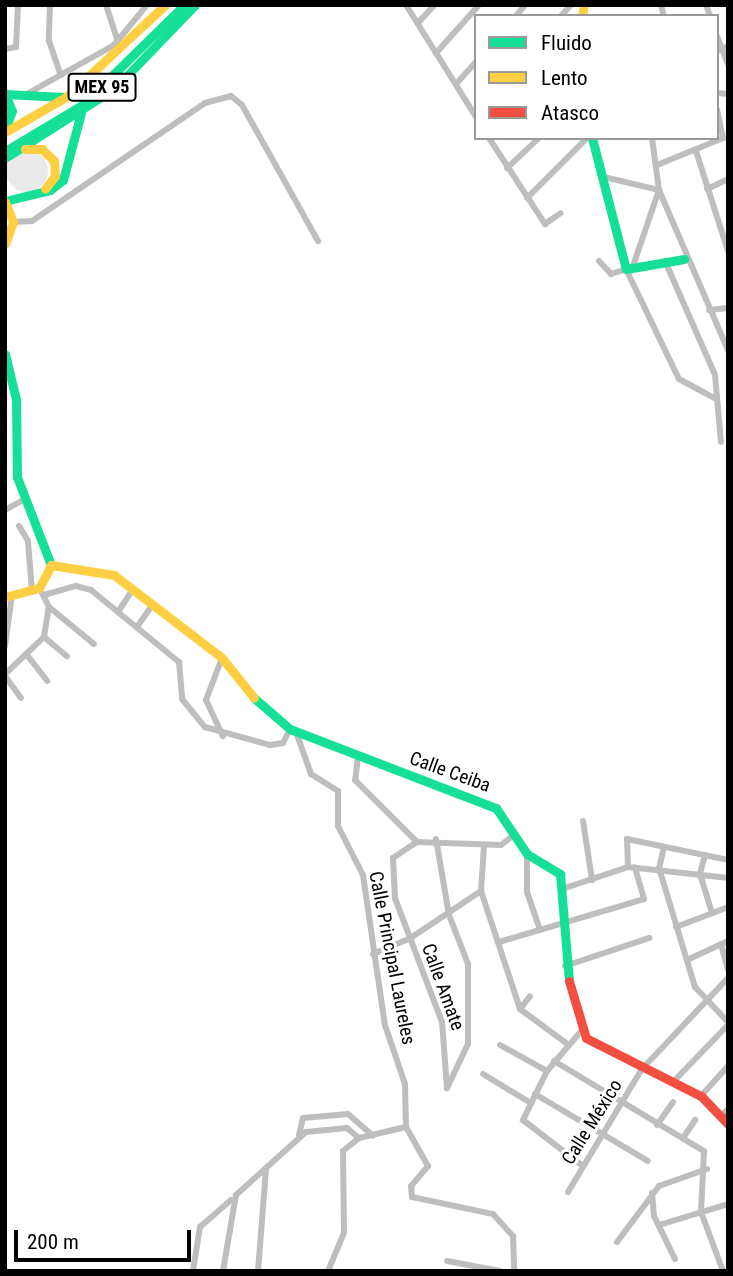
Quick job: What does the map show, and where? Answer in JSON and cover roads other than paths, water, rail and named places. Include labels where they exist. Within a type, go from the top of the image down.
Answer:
[{"type":"main road","points":[[5,131],[66,97],[164,5]]},
{"type":"main road","name":"MEX 95","points":[[5,143],[73,102],[173,5]]},
{"type":"main road","name":"MEX 95","points":[[5,151],[81,109],[184,5]]},
{"type":"main road","points":[[5,158],[134,71],[195,5]]},
{"type":"main road","points":[[5,94],[20,97],[66,97]]},
{"type":"main road","points":[[5,94],[12,111],[5,131]]},
{"type":"main road","points":[[5,244],[13,222],[5,202],[40,194],[62,180],[81,109]]},
{"type":"main road","points":[[591,140],[630,267],[684,258]]},
{"type":"main road","points":[[20,149],[42,149],[54,161],[52,182],[40,194]]},
{"type":"main road","points":[[5,354],[16,399],[14,457],[25,499],[51,565],[38,592],[8,596]]},
{"type":"main road","name":"Calle Ceiba","points":[[51,565],[98,568],[133,589],[222,658],[270,716],[293,730],[496,808],[527,854],[559,874],[562,890]]},
{"type":"main road","points":[[562,890],[561,927],[565,966],[583,1029],[592,1045],[642,1069],[675,1080],[725,1112],[728,1125]]},
{"type":"street","points":[[5,50],[16,47],[18,5]]},
{"type":"street","points":[[50,5],[49,41],[61,75]]},
{"type":"street","points":[[106,5],[118,41]]},
{"type":"street","points":[[20,97],[118,41],[147,5]]},
{"type":"street","points":[[407,5],[474,111]]},
{"type":"street","points":[[418,23],[434,5]]},
{"type":"street","points":[[436,53],[479,5]]},
{"type":"street","points":[[722,49],[728,65]]},
{"type":"street","points":[[456,85],[474,63]]},
{"type":"street","points":[[13,222],[32,220],[205,103],[231,96],[242,105],[318,242]]},
{"type":"street","points":[[719,119],[723,138],[719,140]]},
{"type":"street","points":[[492,140],[547,225],[561,213]]},
{"type":"street","points":[[508,168],[537,140]]},
{"type":"street","points":[[527,198],[588,140]]},
{"type":"street","points":[[652,140],[659,190],[684,258],[728,350]]},
{"type":"street","points":[[657,165],[719,140]]},
{"type":"street","points":[[696,151],[707,188],[724,224],[728,251]]},
{"type":"street","points":[[604,177],[659,190]]},
{"type":"street","points":[[707,188],[728,179]]},
{"type":"street","points":[[659,190],[630,267],[679,379],[716,399]]},
{"type":"street","points":[[599,261],[611,274],[630,267]]},
{"type":"street","points":[[665,261],[715,375],[721,442]]},
{"type":"street","points":[[709,310],[728,308]]},
{"type":"street","points":[[5,510],[25,499]]},
{"type":"street","points":[[19,526],[28,541],[38,592],[49,607],[94,644]]},
{"type":"street","points":[[38,592],[84,587],[118,612],[179,662],[191,713],[224,737],[277,745],[293,730]]},
{"type":"street","points":[[118,612],[133,589]]},
{"type":"street","points":[[7,645],[8,596]]},
{"type":"street","points":[[137,627],[153,604]]},
{"type":"street","points":[[21,698],[5,675],[44,637],[49,607]]},
{"type":"street","points":[[44,637],[67,656]]},
{"type":"street","points":[[27,655],[47,681]]},
{"type":"street","points":[[222,658],[206,699],[224,737]]},
{"type":"street","name":"Calle Principal Laureles","points":[[293,730],[311,774],[338,791],[338,826],[363,875],[386,1025],[405,1084],[406,1127]]},
{"type":"street","points":[[358,757],[355,780],[416,842],[436,839],[484,846],[501,845],[515,834]]},
{"type":"street","points":[[583,821],[592,880]]},
{"type":"street","points":[[436,839],[449,915]]},
{"type":"street","points":[[499,942],[561,927],[644,899],[631,867],[627,839],[728,860]]},
{"type":"street","name":"Calle Amate","points":[[416,842],[393,858],[392,867],[409,939],[442,1022],[447,1088],[465,1057],[469,1007],[467,953],[449,915]]},
{"type":"street","points":[[484,846],[481,891],[520,1009],[566,1043]]},
{"type":"street","points":[[664,847],[659,868],[687,960],[705,1000],[728,1023],[675,1080]]},
{"type":"street","points":[[527,854],[527,892],[540,930]]},
{"type":"street","points":[[705,855],[700,874],[712,913]]},
{"type":"street","points":[[562,890],[631,867],[659,868],[728,878]]},
{"type":"street","points":[[373,954],[409,939],[449,915],[481,891]]},
{"type":"street","points":[[676,927],[728,907]]},
{"type":"street","points":[[565,966],[649,938]]},
{"type":"street","points":[[687,960],[725,943],[728,970]]},
{"type":"street","name":"Calle México","points":[[568,1192],[625,1106],[642,1069],[728,978]]},
{"type":"street","points":[[520,1009],[530,996]]},
{"type":"street","points":[[583,1029],[566,1043],[547,1071],[523,1120],[583,1166]]},
{"type":"street","points":[[500,1045],[547,1071]]},
{"type":"street","points":[[554,1062],[704,1151],[707,1169],[701,1212],[723,1271]]},
{"type":"street","points":[[701,1096],[728,1066]]},
{"type":"street","points":[[483,1074],[530,1102]]},
{"type":"street","points":[[535,1094],[648,1161]]},
{"type":"street","points":[[657,1125],[673,1102]]},
{"type":"street","points":[[193,1271],[200,1227],[266,1170],[299,1135],[303,1118],[355,1118],[373,1136]]},
{"type":"street","points":[[299,1135],[348,1128],[355,1118]]},
{"type":"street","points":[[683,1138],[695,1119]]},
{"type":"street","points":[[328,1271],[344,1233],[343,1151],[359,1138],[406,1127],[428,1166],[411,1186],[412,1197],[494,1214],[513,1236],[514,1271]]},
{"type":"street","points":[[348,1128],[359,1138]]},
{"type":"street","points":[[617,1242],[652,1192],[680,1175],[707,1169]]},
{"type":"street","points":[[258,1271],[266,1170]]},
{"type":"street","points":[[652,1192],[659,1225],[675,1259]]},
{"type":"street","points":[[223,1271],[231,1200]]},
{"type":"street","points":[[659,1225],[728,1204]]},
{"type":"street","points":[[447,1261],[500,1271]]}]
